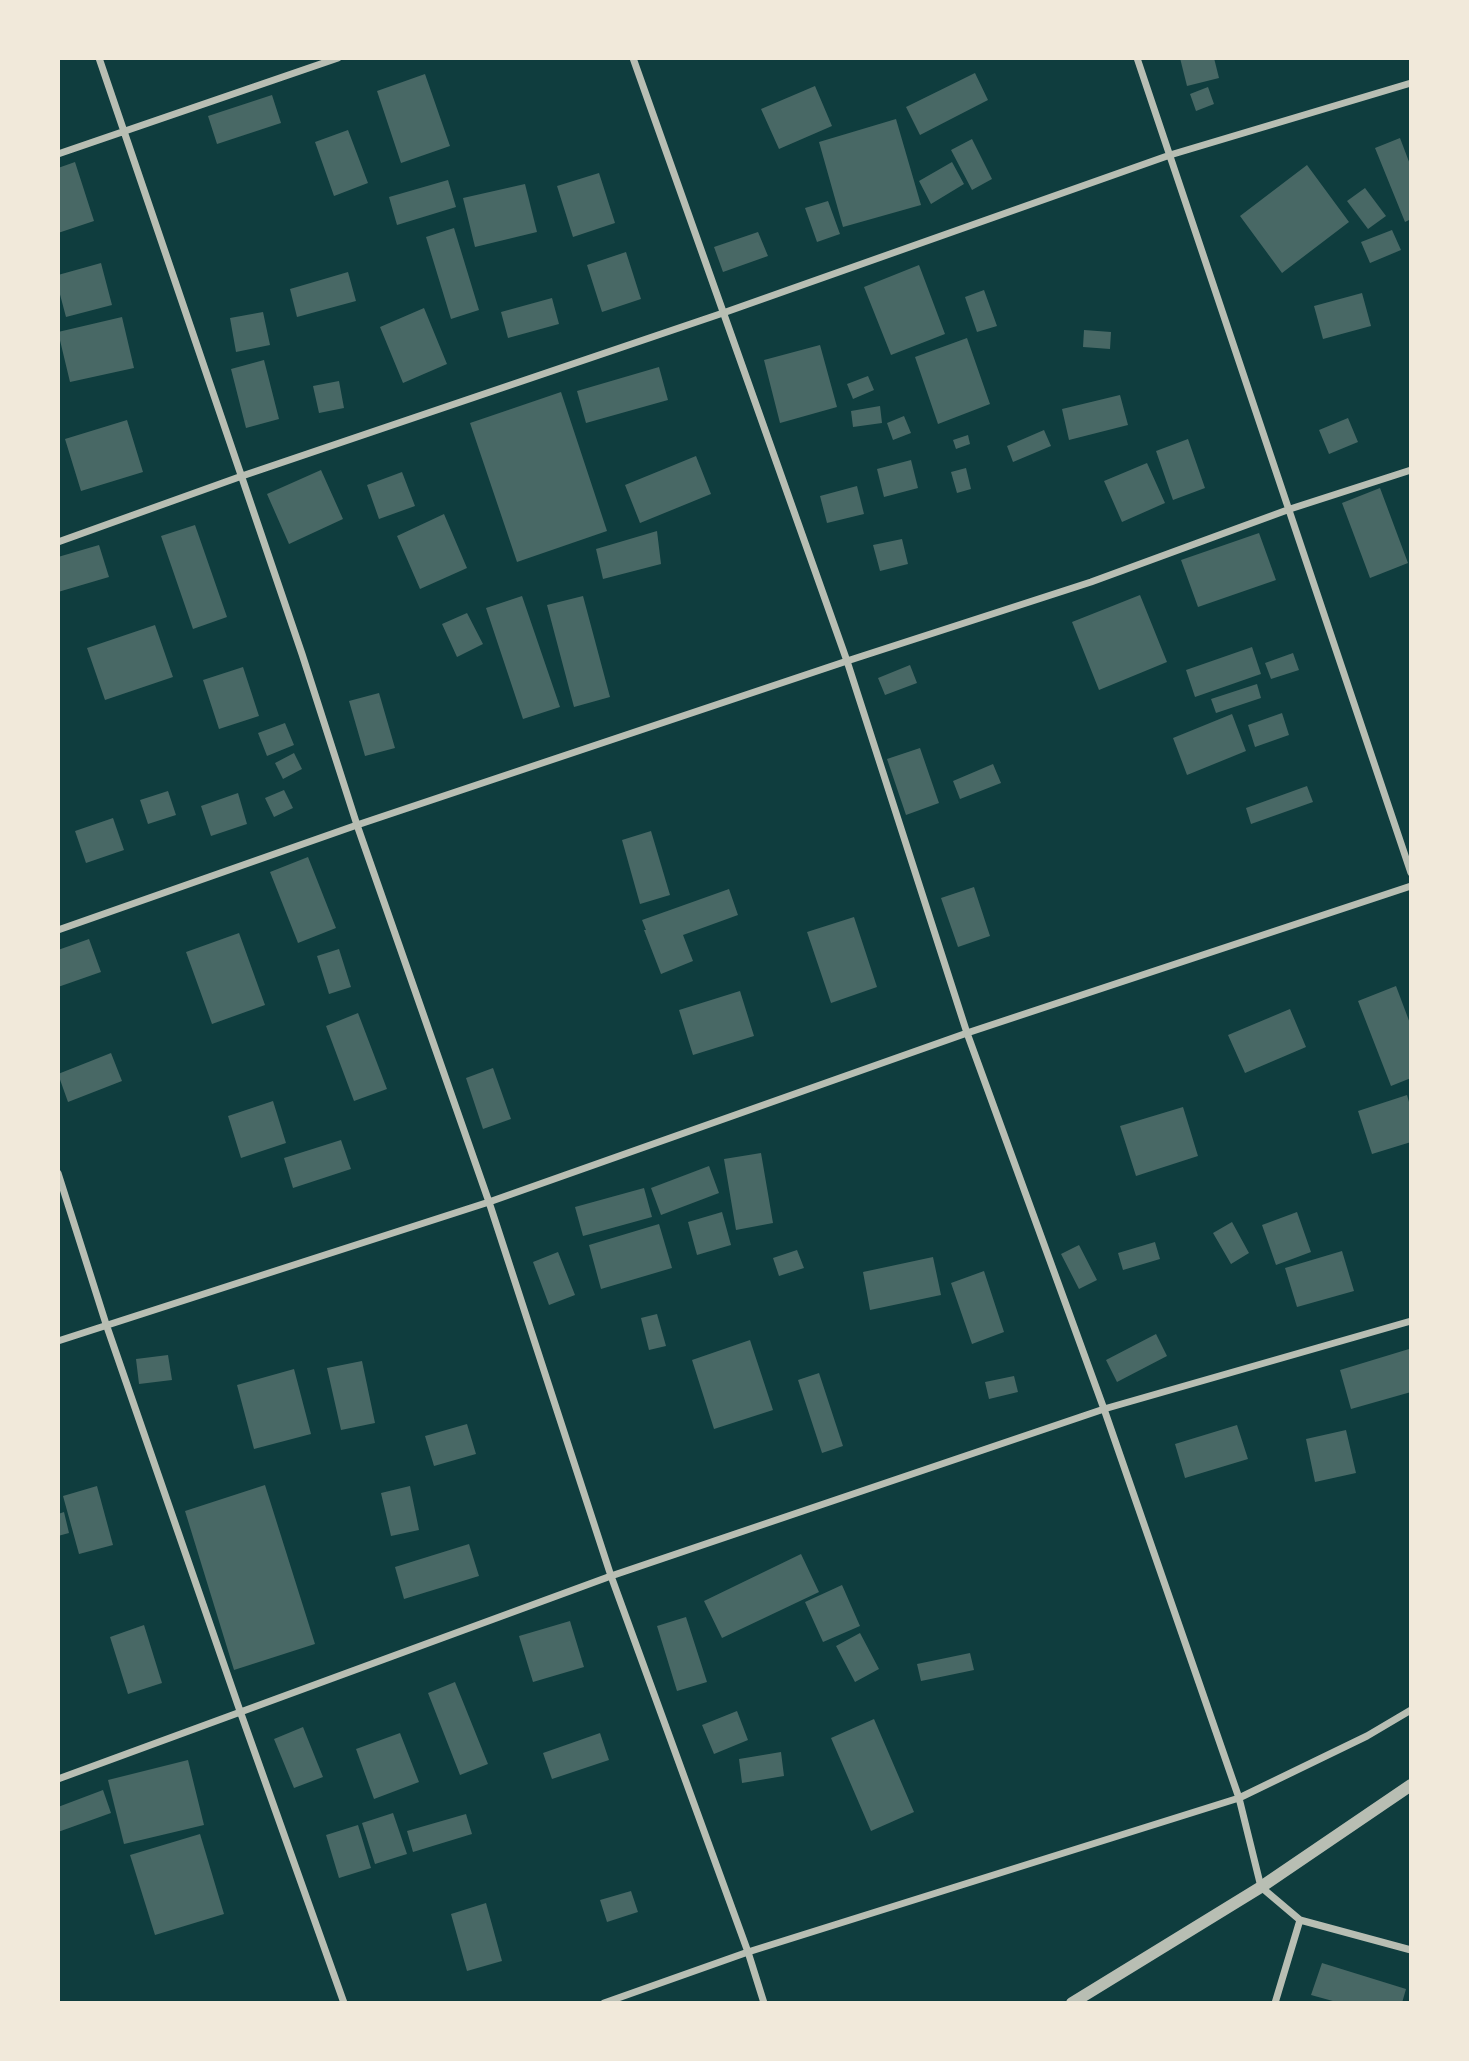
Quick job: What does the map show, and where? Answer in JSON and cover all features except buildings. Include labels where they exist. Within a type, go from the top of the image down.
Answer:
[{"type":"street","points":[[99,58],[242,476],[357,825],[489,1202],[611,1576],[748,1952],[764,2003]]},
{"type":"street","points":[[58,154],[338,58]]},
{"type":"street","points":[[633,58],[847,661],[967,1033],[1104,1409],[1239,1798],[1261,1887],[1300,1920],[1411,1950]]},
{"type":"street","points":[[1137,58],[1411,873]]},
{"type":"street","points":[[58,542],[242,476],[723,313],[1170,155],[1411,83]]},
{"type":"street","points":[[58,930],[357,825],[1091,582],[1290,509],[1411,470]]},
{"type":"street","points":[[58,1341],[489,1202],[967,1033],[1411,886]]},
{"type":"street","points":[[58,1173],[106,1324],[344,2003]]},
{"type":"street","points":[[58,1779],[611,1576],[1104,1409],[1411,1321]]},
{"type":"street","points":[[604,2003],[748,1952],[1239,1798],[1367,1736],[1411,1710]]},
{"type":"street","points":[[1072,2003],[1261,1887],[1411,1785]]},
{"type":"street","points":[[1275,2003],[1300,1920]]}]
